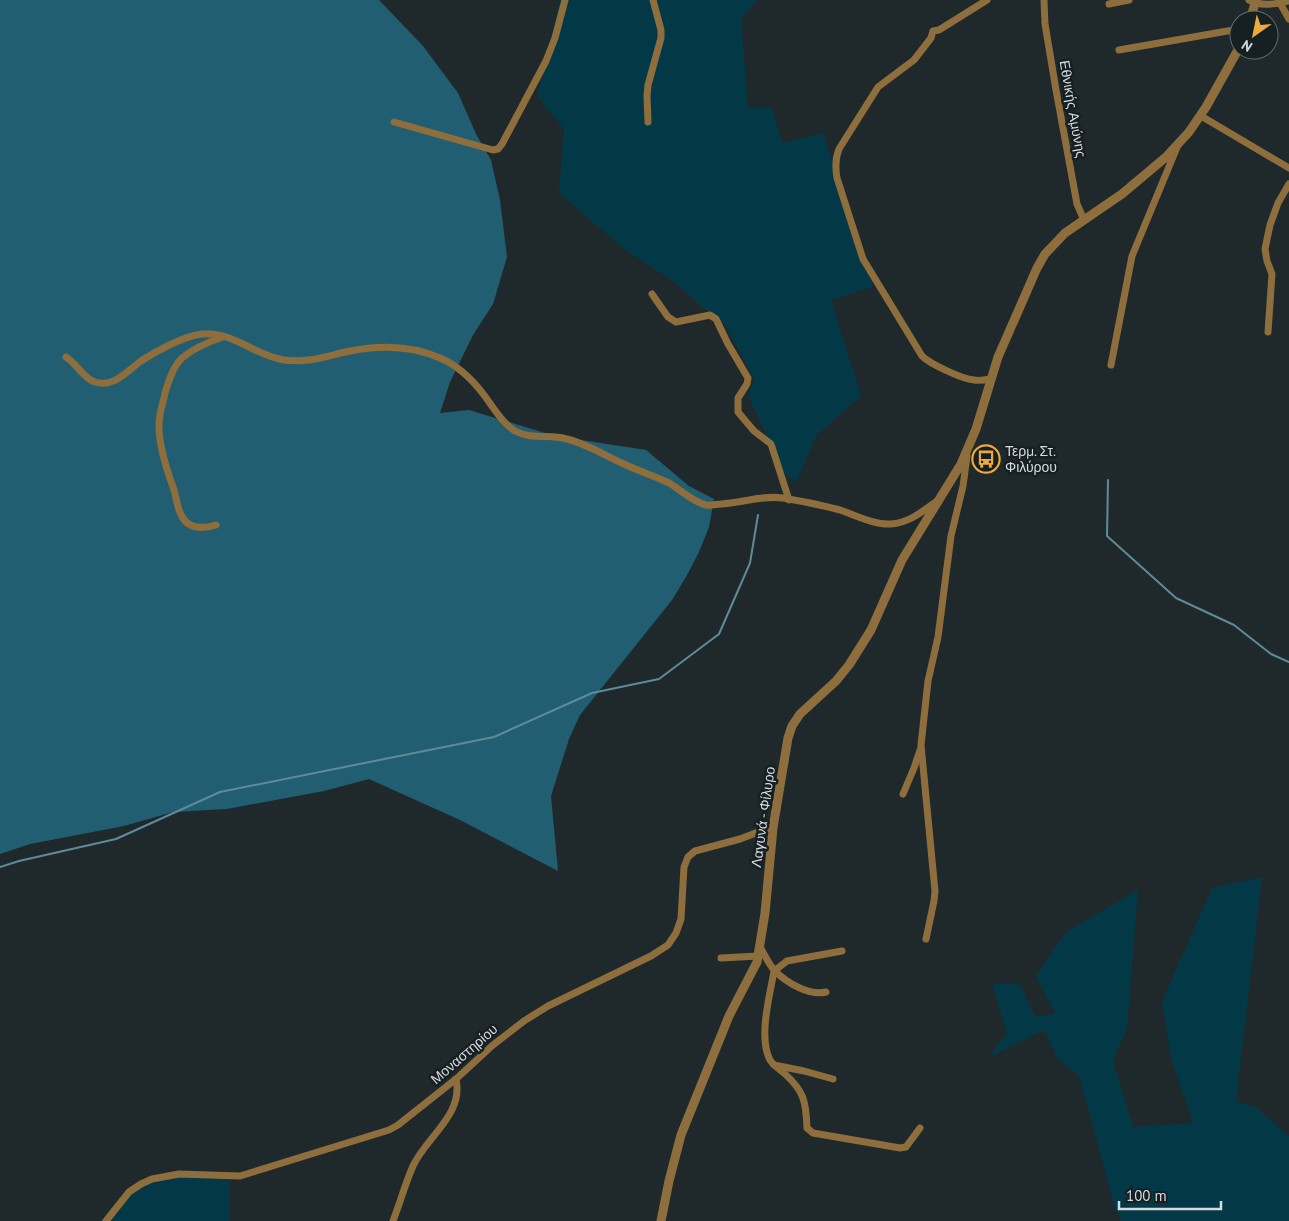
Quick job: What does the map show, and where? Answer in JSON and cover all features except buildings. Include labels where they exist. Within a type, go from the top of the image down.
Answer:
[{"type":"street","points":[[394,122],[493,150],[498,149],[546,61],[555,38],[565,0]]},
{"type":"street","points":[[648,122],[648,84],[661,38],[661,30],[653,0]]},
{"type":"street","points":[[987,0],[934,31],[932,38],[914,60],[878,88],[839,149],[835,166],[837,178],[863,259],[922,356],[927,361],[966,378],[978,381],[990,379]]},
{"type":"street","name":"Εθνικής Αμύνης","points":[[1044,0],[1044,16],[1056,90],[1077,204],[1084,220]]},
{"type":"street","points":[[1109,4],[1129,0]]},
{"type":"street","points":[[1254,1],[1280,3],[1289,0]]},
{"type":"street","points":[[1280,3],[1289,19]]},
{"type":"street","points":[[1120,50],[1229,31]]},
{"type":"street","name":"Λαγυνά - Φίλυρο","points":[[661,1221],[669,1181],[682,1135],[719,1038],[734,1005],[753,971],[759,951],[765,913],[773,828],[788,738],[792,726],[806,708],[836,681],[849,665],[871,630],[902,560],[967,453],[998,357],[1042,259],[1056,241],[1148,174],[1179,143],[1201,116],[1232,60]]},
{"type":"street","points":[[1201,116],[1289,168]]},
{"type":"street","points":[[1111,365],[1132,256],[1179,143]]},
{"type":"street","points":[[1268,332],[1272,274],[1265,249],[1270,225],[1278,203],[1289,184]]},
{"type":"street","points":[[652,294],[668,317],[676,322],[710,316],[716,319],[748,378],[747,384],[738,398],[738,412],[754,431],[774,449],[776,462],[789,500]]},
{"type":"street","points":[[66,357],[89,380],[98,383],[110,382],[121,377],[141,361],[177,342],[198,335],[213,334],[223,336],[238,341],[272,358],[290,360],[317,360],[372,347],[395,347],[432,354],[461,369],[482,392],[507,425],[519,433],[568,439],[656,477],[707,505],[740,503],[764,498],[783,498],[823,506],[888,525],[901,523],[918,515],[941,497]]},
{"type":"street","points":[[216,526],[207,528],[192,526],[186,522],[180,512],[164,456],[160,437],[159,416],[168,381],[182,359],[206,342],[223,336]]},
{"type":"street","points":[[903,794],[921,745],[926,696],[938,637],[951,536],[967,453]]},
{"type":"street","points":[[921,745],[935,891],[926,939]]},
{"type":"street","name":"Μοναστηρίου","points":[[106,1221],[129,1192],[152,1179],[178,1174],[240,1176],[389,1130],[456,1079],[493,1045],[537,1012],[645,959],[668,945],[682,919],[684,867],[688,857],[694,851],[773,828]]},
{"type":"street","points":[[721,958],[759,951],[774,971],[801,989],[812,992],[826,992]]},
{"type":"street","points":[[842,951],[787,961],[774,971],[765,1033],[766,1048],[770,1060],[801,1091],[805,1100],[807,1128],[813,1133],[900,1148],[906,1146],[920,1128]]},
{"type":"street","points":[[774,1065],[804,1070],[833,1079]]},
{"type":"street","points":[[393,1221],[413,1165],[454,1108],[458,1091],[456,1079]]},
{"type":"shaded area","points":[[0,0],[379,0],[423,46],[458,93],[476,134],[491,160],[500,200],[507,257],[493,304],[473,335],[450,382],[440,413],[469,410],[555,436],[646,450],[689,486],[714,499],[709,527],[686,577],[672,600],[580,715],[569,739],[551,796],[558,871],[460,820],[369,779],[324,791],[227,809],[173,812],[124,826],[30,844],[0,854]]},
{"type":"shaded area","points":[[560,0],[758,0],[741,18],[748,108],[771,107],[783,143],[823,133],[873,287],[831,300],[861,396],[816,436],[796,483],[785,474],[748,396],[754,378],[726,327],[671,280],[624,249],[559,193],[564,129],[537,96]]},
{"type":"shaded area","points":[[1262,877],[1236,1101],[1257,1108],[1289,1137],[1289,1221],[1121,1221],[1114,1205],[1079,1075],[1058,1059],[1044,1030],[989,1057],[1007,1033],[992,984],[1020,984],[1035,1017],[1055,1013],[1036,976],[1066,932],[1138,890],[1127,1029],[1113,1060],[1133,1127],[1193,1123],[1171,1058],[1162,1002],[1212,888]]},
{"type":"shaded area","points":[[164,1176],[230,1176],[230,1221],[106,1221],[129,1192]]},
{"type":"waterway","points":[[1108,480],[1107,536],[1176,598],[1234,625],[1271,654],[1289,662]]},
{"type":"waterway","points":[[0,867],[116,839],[220,792],[494,737],[592,693],[659,679],[719,634],[750,563],[758,515]]},
{"type":"place","name":"Τερμ. Στ. Φιλύρου","points":[[986,459]]}]
